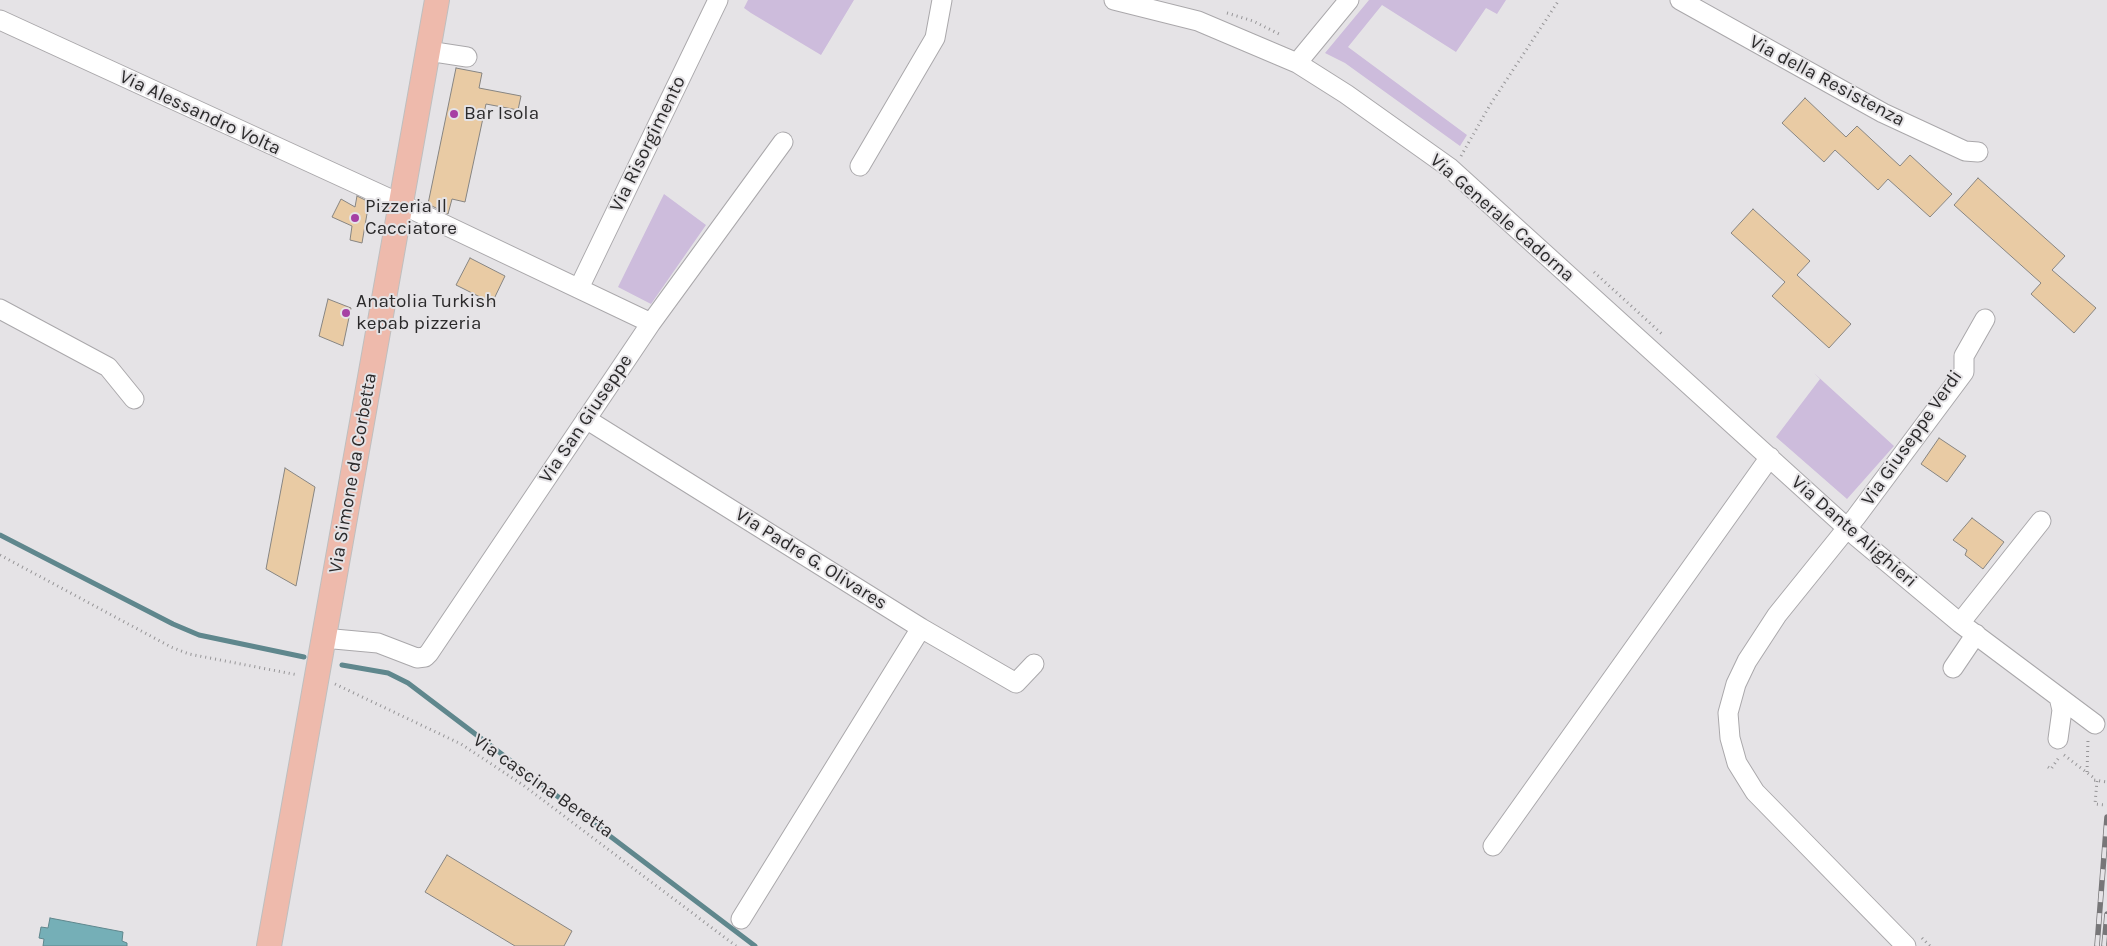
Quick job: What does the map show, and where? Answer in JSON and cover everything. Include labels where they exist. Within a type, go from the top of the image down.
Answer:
[{"type":"main road","name":"Via Simone da Corbetta","points":[[269,946],[437,0]]},
{"type":"street","name":"Via Risorgimento","points":[[578,288],[718,0]]},
{"type":"street","points":[[860,166],[935,38],[942,0]]},
{"type":"street","name":"Via Generale Cadorna","points":[[1114,0],[1198,21],[1297,62],[1346,94],[1450,168],[1749,439]]},
{"type":"street","points":[[1297,62],[1349,0]]},
{"type":"street","name":"Via della Resistenza","points":[[1680,0],[1883,113],[1965,151],[1978,152]]},
{"type":"street","name":"Via Alessandro Volta","points":[[0,20],[401,204]]},
{"type":"street","points":[[428,51],[467,57]]},
{"type":"street","name":"Via San Giuseppe","points":[[323,638],[378,643],[417,658],[425,657],[429,653],[651,323],[783,142]]},
{"type":"street","points":[[401,204],[651,323]]},
{"type":"street","points":[[0,309],[108,367],[134,398]]},
{"type":"street","name":"Via Giuseppe Verdi","points":[[1911,939],[1755,792],[1737,763],[1730,738],[1728,713],[1736,684],[1747,661],[1777,615],[1848,528],[1964,372],[1964,356],[1985,319]]},
{"type":"street","name":"Via Padre G. Olivares","points":[[586,419],[921,628],[1016,683],[1034,664]]},
{"type":"street","name":"Via Dante Alighieri","points":[[1749,439],[1848,528],[1960,623],[2095,724]]},
{"type":"street","points":[[1493,846],[1770,457]]},
{"type":"street","points":[[1960,623],[2040,521]]},
{"type":"street","points":[[742,919],[921,628]]},
{"type":"street","points":[[1953,668],[1976,634]]},
{"type":"street","points":[[2058,739],[2062,710],[2059,697]]},
{"type":"path","points":[[1459,159],[1490,104],[1559,0]]},
{"type":"path","points":[[0,555],[113,617],[171,647],[189,654],[301,676],[306,668],[317,673]]},
{"type":"path","name":"Via cascina Beretta","points":[[317,673],[461,744],[523,785],[736,946]]},
{"type":"path","points":[[2048,766],[2051,769],[2062,753],[2097,781],[2107,782]]},
{"type":"path","points":[[2097,781],[2095,804],[2105,804]]},
{"type":"path","points":[[1911,939],[1930,946]]},
{"type":"shaded area","points":[[748,0],[854,0],[821,55],[744,8]]},
{"type":"shaded area","points":[[1369,0],[1506,0],[1497,14],[1486,8],[1456,52],[1382,5],[1348,47],[1467,135],[1460,146],[1345,63],[1325,53]]},
{"type":"shaded area","points":[[664,194],[706,225],[651,304],[618,287]]},
{"type":"shaded area","points":[[1814,373],[1894,446],[1847,499],[1776,437],[1820,379]]},
{"type":"water","points":[[50,918],[123,932],[122,941],[127,943],[127,946],[43,946],[44,939],[39,938],[41,927],[48,928]]},
{"type":"building","points":[[456,68],[482,73],[479,88],[521,96],[518,110],[486,104],[465,202],[452,199],[448,214],[428,204]]},
{"type":"building","points":[[1805,98],[1846,137],[1857,126],[1900,166],[1910,155],[1952,194],[1930,217],[1888,179],[1878,190],[1835,150],[1824,162],[1782,123]]},
{"type":"building","points":[[1978,178],[2065,256],[2052,270],[2096,308],[2074,333],[2031,294],[2041,283],[1954,205]]},
{"type":"building","points":[[357,196],[369,202],[362,243],[350,240],[352,226],[332,217],[341,199],[355,207]]},
{"type":"building","points":[[1753,209],[1810,261],[1797,275],[1851,324],[1829,348],[1772,296],[1785,282],[1731,233]]},
{"type":"building","points":[[470,258],[505,276],[492,303],[456,285]]},
{"type":"building","points":[[328,299],[351,308],[343,346],[319,336]]},
{"type":"building","points":[[1939,438],[1966,456],[1947,482],[1921,464]]},
{"type":"building","points":[[285,468],[315,487],[296,586],[266,569]]},
{"type":"building","points":[[1972,518],[2004,542],[1983,569],[1965,555],[1967,550],[1953,540]]},
{"type":"building","points":[[447,855],[572,931],[564,946],[515,946],[425,892]]},
{"type":"waterway","points":[[0,535],[173,624],[199,635],[304,657]]},
{"type":"waterway","points":[[342,665],[388,673],[408,683],[755,946]]},
{"type":"railway","points":[[2097,946],[2107,817]]},
{"type":"railway","points":[[2104,946],[2107,914]]},
{"type":"place","name":"Bar Isola","points":[[454,114]]},
{"type":"place","name":"Pizzeria Il Cacciatore","points":[[355,218]]},
{"type":"place","name":"Anatolia Turkish kepab pizzeria","points":[[346,313]]}]
